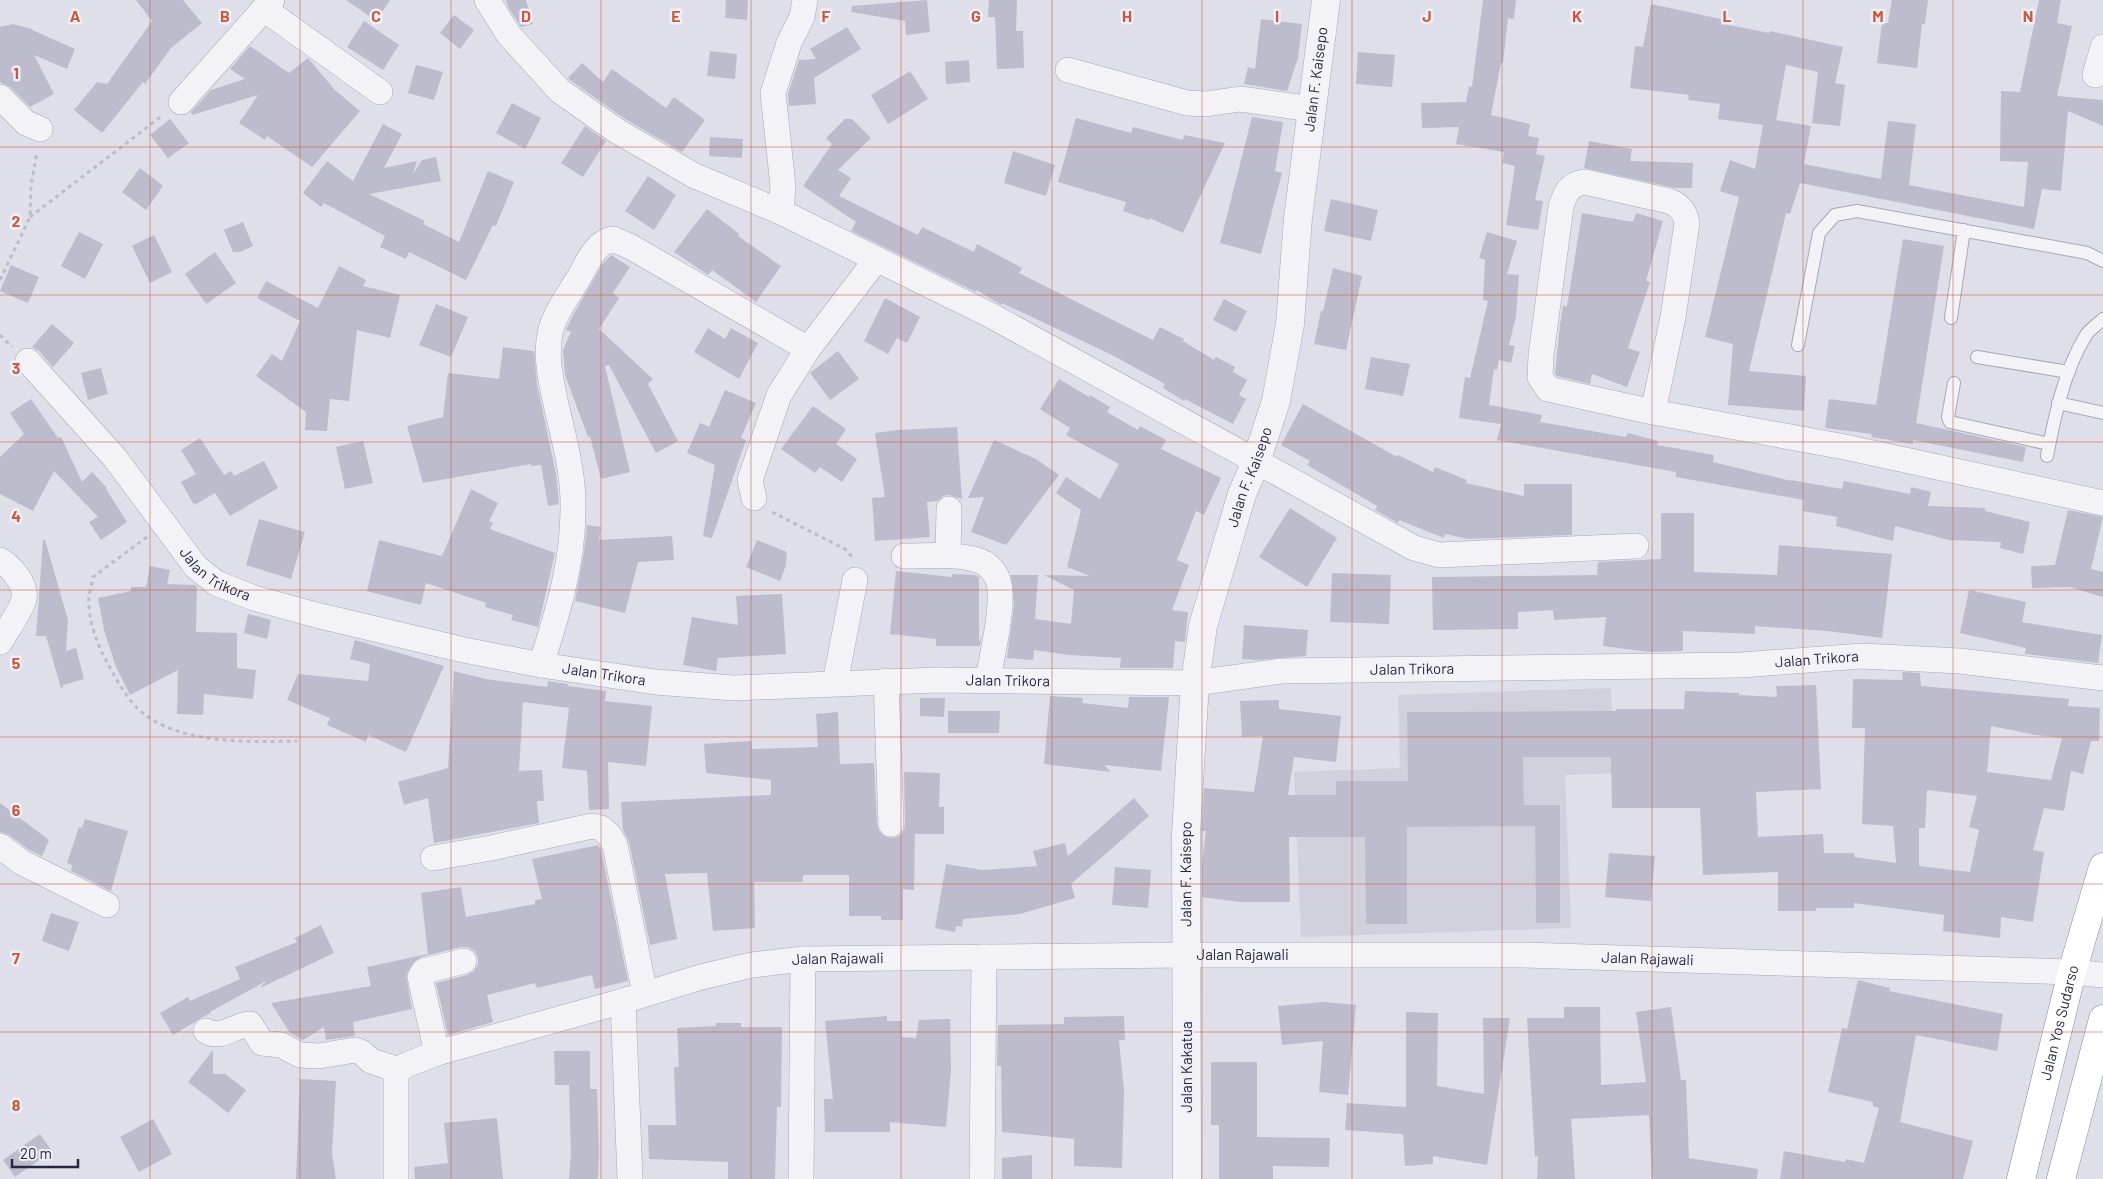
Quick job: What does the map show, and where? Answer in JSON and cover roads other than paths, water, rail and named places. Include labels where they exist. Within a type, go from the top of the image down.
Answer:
[{"type":"highway","name":"Jalan Yos Sudarso","points":[[2021,1179],[2072,972],[2103,866]]},
{"type":"highway","points":[[2061,1179],[2103,1018]]},
{"type":"street","points":[[486,0],[509,35],[560,92],[617,131],[693,175],[781,212],[992,316],[1414,548],[1439,555],[1636,546]]},
{"type":"street","points":[[781,212],[783,186],[773,93],[789,43],[802,17],[805,0]]},
{"type":"street","name":"Jalan F. Kaisepo","points":[[1188,955],[1186,833],[1195,683],[1203,626],[1242,494],[1256,462],[1276,401],[1290,324],[1298,218],[1326,0]]},
{"type":"street","points":[[180,102],[211,70],[268,4],[380,92]]},
{"type":"street","points":[[2095,75],[2103,48]]},
{"type":"street","points":[[1068,70],[1187,102],[1206,104],[1240,99],[1312,109]]},
{"type":"street","points":[[0,97],[33,126],[16,128],[0,125]]},
{"type":"street","points":[[1653,412],[1672,317],[1687,223],[1685,214],[1678,205],[1669,201],[1585,182],[1575,183],[1566,192],[1561,207],[1541,355],[1540,377],[1548,389],[1653,412],[1845,447],[2103,503]]},
{"type":"street","points":[[541,665],[566,579],[573,510],[572,483],[550,379],[548,349],[550,333],[555,320],[591,256],[606,240],[612,239],[631,247],[808,350]]},
{"type":"street","points":[[754,498],[750,480],[779,396],[808,350],[876,260]]},
{"type":"street","name":"Jalan Trikora","points":[[28,361],[115,458],[196,567],[216,583],[254,598],[455,648],[541,665],[655,682],[733,688],[886,681],[988,680],[1195,683],[1281,671],[1741,665],[1862,656],[1960,661],[2103,678]]},
{"type":"street","points":[[948,556],[949,509]]},
{"type":"street","points":[[904,556],[948,556],[978,560],[990,567],[999,584],[998,623],[988,680]]},
{"type":"street","points":[[0,560],[14,572],[23,589],[24,599],[0,642]]},
{"type":"street","points":[[835,683],[855,580]]},
{"type":"street","points":[[886,681],[891,824]]},
{"type":"street","points":[[433,858],[492,848],[592,826],[601,828],[609,835],[619,860],[634,998],[630,1179]]},
{"type":"street","points":[[0,846],[21,862],[107,905]]},
{"type":"street","name":"Jalan Rajawali","points":[[399,1070],[406,1065],[436,1053],[634,998],[701,976],[752,965],[803,959],[1188,955],[1522,955],[2072,972],[2103,975]]},
{"type":"street","name":"Jalan Kakatua","points":[[1187,1179],[1188,955]]},
{"type":"street","points":[[982,1179],[984,957]]},
{"type":"street","points":[[801,1179],[803,959]]},
{"type":"street","points":[[436,1053],[420,977],[424,971],[464,961]]},
{"type":"street","points":[[206,1031],[212,1035],[219,1034],[250,1024],[262,1043],[280,1045],[300,1055],[319,1056],[355,1050],[361,1052],[371,1061],[399,1070],[396,1076],[396,1179]]},
{"type":"lane","points":[[1798,345],[1819,233],[1835,215],[1857,211],[2087,252],[2103,261]]},
{"type":"lane","points":[[1951,318],[1964,230]]},
{"type":"lane","points":[[1954,383],[1948,417],[1950,422],[2048,450],[2058,403],[2069,372],[2087,333],[2103,319]]},
{"type":"lane","points":[[1977,357],[2069,372]]},
{"type":"lane","points":[[2058,403],[2103,413]]}]
